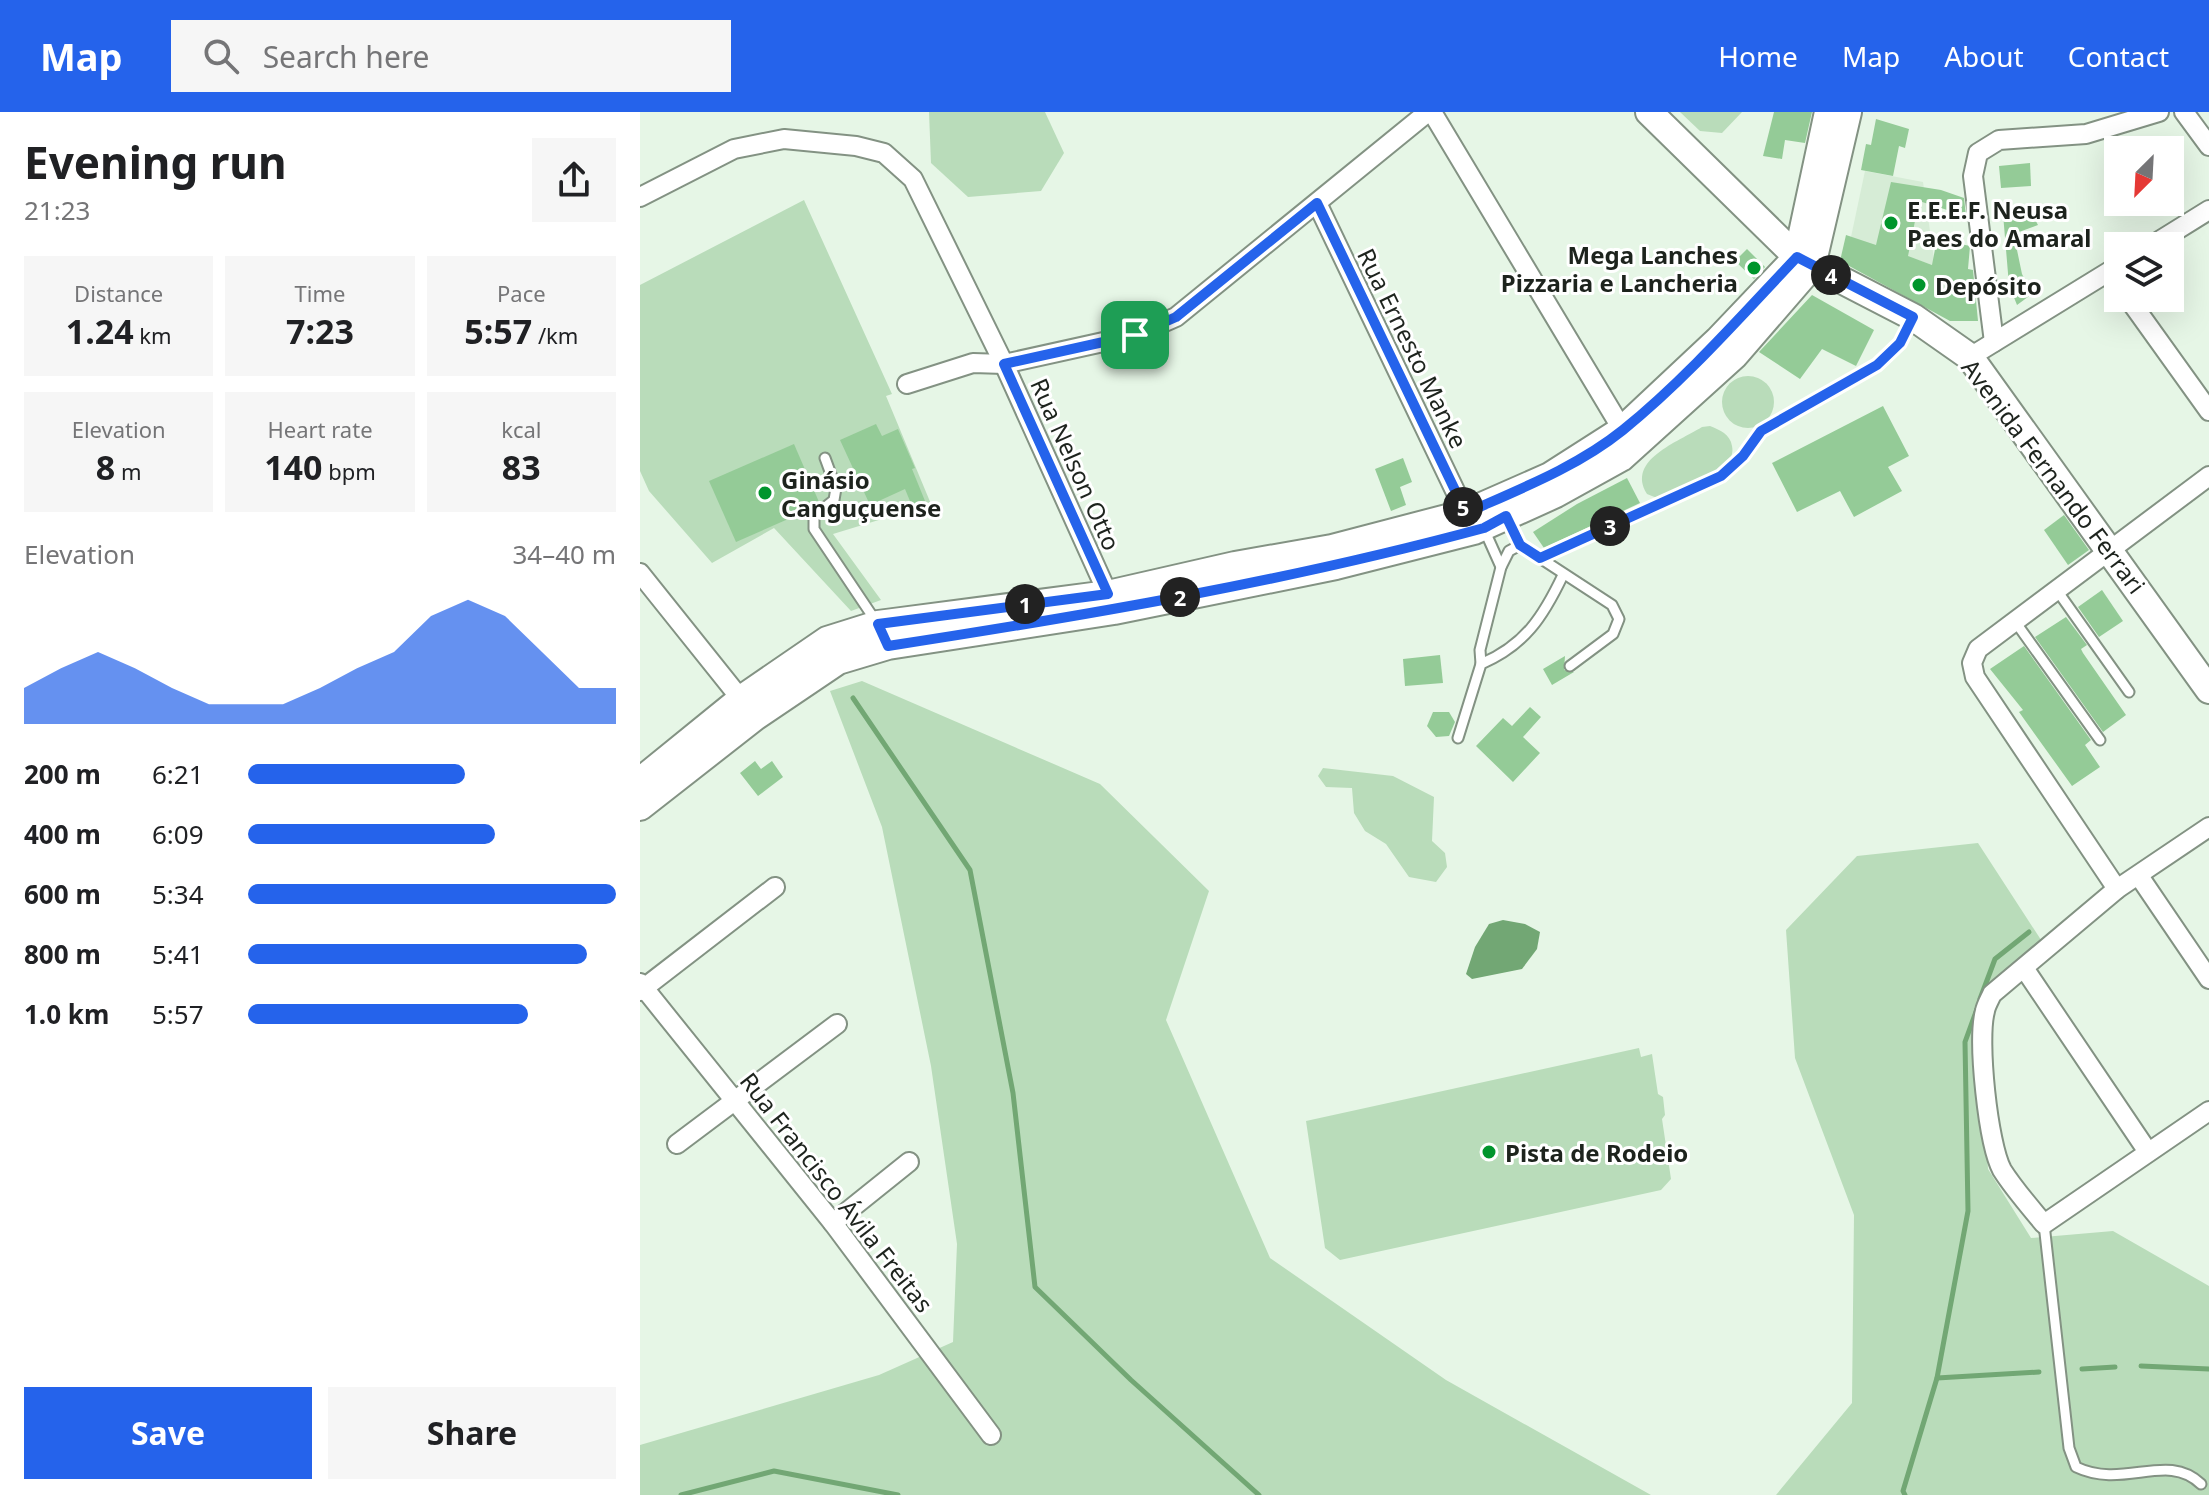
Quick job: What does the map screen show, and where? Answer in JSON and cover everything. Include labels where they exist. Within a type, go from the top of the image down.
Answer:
[{"type":"street","points":[[907,384],[973,363],[1004,364],[1135,335],[1176,317],[1430,112],[1628,439]]},
{"type":"street","name":"Avenida Fernando Ferrari","points":[[1649,112],[1805,261],[1913,317],[1970,357],[2209,690]]},
{"type":"street","points":[[1805,261],[1828,112]]},
{"type":"street","points":[[640,781],[748,708],[883,635],[1111,603],[1334,557],[1486,517],[1556,494],[1621,458],[1628,439],[1727,347],[1805,261],[1848,112]]},
{"type":"street","points":[[1994,342],[1973,176],[1978,153],[1999,140],[2086,134],[2159,112]]},
{"type":"street","points":[[2184,112],[2209,146]]},
{"type":"street","name":"Rua Nelson Otto","points":[[640,197],[734,149],[784,139],[856,146],[884,153],[913,179],[1004,364],[1111,603]]},
{"type":"street","name":"Rua Ernesto Manke","points":[[1317,203],[1486,517]]},
{"type":"street","points":[[2174,232],[2209,210]]},
{"type":"street","points":[[1970,357],[2104,280]]},
{"type":"street","points":[[2138,312],[2209,411]]},
{"type":"street","points":[[2117,889],[1975,677],[1972,663],[1978,649],[2014,620],[2209,476]]},
{"type":"street","points":[[640,573],[748,708]]},
{"type":"street","points":[[640,807],[748,708]]},
{"type":"street","points":[[2209,827],[2117,889],[1992,994],[1985,1012],[1983,1034],[1988,1110],[1995,1152],[2002,1169],[2044,1224],[2209,1111]]},
{"type":"street","points":[[2139,876],[2209,979]]},
{"type":"street","points":[[641,987],[775,887]]},
{"type":"street","points":[[2024,968],[2148,1152]]},
{"type":"street","name":"Rua Francisco Ávila Freitas","points":[[641,987],[737,1101],[833,1223],[991,1435]]},
{"type":"street","points":[[677,1144],[837,1024]]},
{"type":"street","points":[[833,1223],[909,1162]]},
{"type":"lane","points":[[1540,558],[1721,476],[1743,456],[1761,431],[1877,365],[1900,343],[1913,317]]},
{"type":"lane","points":[[825,458],[836,488],[834,500],[814,516],[814,529],[883,635]]},
{"type":"lane","points":[[1486,517],[1520,545],[1612,605],[1619,619],[1613,634],[1570,666]]},
{"type":"lane","points":[[1486,517],[1501,567]]},
{"type":"lane","points":[[1458,738],[1481,664],[1480,650],[1501,567],[1509,551],[1520,545]]},
{"type":"lane","points":[[1481,664],[1505,653],[1534,626],[1563,575]]},
{"type":"lane","points":[[2056,589],[2129,692]]},
{"type":"lane","points":[[2014,620],[2100,740]]},
{"type":"lane","points":[[2044,1224],[2069,1448],[2076,1467],[2092,1475],[2120,1477],[2174,1469],[2189,1472],[2201,1484]]},
{"type":"shaded area","points":[[929,112],[1045,112],[1064,153],[1041,191],[968,197],[931,163]]},
{"type":"shaded area","points":[[1680,112],[1742,112],[1722,133],[1700,131]]},
{"type":"shaded area","name":"E.E.E.F. Neusa Paes do Amaral","points":[[1865,171],[1923,182],[1935,266],[1851,237]]},
{"type":"shaded area","points":[[804,200],[892,394],[886,396],[931,504],[833,534],[881,600],[851,611],[774,528],[712,563],[649,491],[640,471],[640,285]]},
{"type":"shaded area","points":[[1748,376],[1766,384],[1774,402],[1766,420],[1748,428],[1730,420],[1722,402],[1730,384]]},
{"type":"shaded area","points":[[1710,426],[1724,433],[1731,442],[1732,456],[1726,464],[1707,479],[1662,500],[1647,494],[1642,482],[1643,471],[1649,462],[1669,446],[1702,427]]},
{"type":"shaded area","points":[[862,681],[1100,784],[1209,891],[1166,1020],[1270,1258],[1446,1380],[1651,1495],[640,1495],[640,1445],[879,1375],[953,1342],[957,1244],[931,1066],[882,827],[830,691]]},
{"type":"shaded area","points":[[1323,768],[1393,776],[1434,797],[1432,841],[1445,853],[1447,867],[1436,882],[1409,877],[1386,844],[1365,831],[1354,813],[1352,788],[1326,787],[1318,776]]},
{"type":"shaded area","points":[[1978,843],[2043,943],[1979,1005],[1988,1169],[2031,1238],[2113,1231],[2209,1286],[2209,1495],[1776,1495],[1852,1403],[1854,1215],[1795,1058],[1786,930],[1857,856]]},
{"type":"shaded area","points":[[1503,920],[1525,924],[1540,932],[1537,949],[1522,969],[1472,979],[1466,974],[1475,947],[1489,924]]},
{"type":"shaded area","name":"Pista de Rodeio","points":[[1639,1048],[1641,1057],[1652,1054],[1658,1094],[1663,1097],[1665,1115],[1662,1119],[1671,1179],[1661,1190],[1340,1260],[1325,1248],[1306,1121]]},
{"type":"building","points":[[1774,112],[1812,112],[1805,143],[1785,140],[1782,159],[1763,156]]},
{"type":"building","points":[[1876,119],[1909,129],[1905,148],[1899,146],[1893,176],[1861,170],[1866,144],[1871,145]]},
{"type":"building","points":[[2030,163],[2031,186],[2001,188],[1999,166]]},
{"type":"building","points":[[1891,182],[1941,190],[1964,198],[1966,216],[1919,201],[1908,256],[1932,265],[1937,239],[1970,246],[1968,269],[1973,270],[1978,321],[1950,321],[1840,261],[1846,235],[1876,245]]},
{"type":"building","points":[[2031,212],[2038,225],[2019,232],[2024,247],[2017,250],[2022,274],[2032,294],[2017,305],[2009,285],[2003,214]]},
{"type":"building","name":"Mega Lanches Pizzaria e Lancheria","points":[[1747,249],[1765,267],[1754,279],[1735,261]]},
{"type":"building","points":[[1812,295],[1874,330],[1856,366],[1822,349],[1800,379],[1759,352]]},
{"type":"building","points":[[1883,406],[1909,456],[1888,467],[1902,491],[1854,517],[1840,491],[1797,512],[1772,463]]},
{"type":"building","points":[[876,424],[882,436],[898,429],[925,501],[912,506],[905,489],[870,505],[840,440]]},
{"type":"building","name":"Ginásio Canguçuense","points":[[794,444],[819,502],[811,509],[736,542],[709,481]]},
{"type":"building","points":[[1403,458],[1412,482],[1400,487],[1406,505],[1391,511],[1375,469]]},
{"type":"building","points":[[1627,478],[1640,503],[1544,548],[1533,532]]},
{"type":"building","points":[[2064,515],[2089,550],[2068,565],[2044,530]]},
{"type":"building","points":[[2102,590],[2123,621],[2099,637],[2078,607]]},
{"type":"building","points":[[2066,617],[2087,645],[2081,649],[2083,653],[2126,715],[2103,732],[2035,637]]},
{"type":"building","points":[[2024,646],[2091,740],[2085,745],[2100,767],[2072,786],[2019,712],[2023,710],[1990,669]]},
{"type":"building","points":[[1440,655],[1443,683],[1405,686],[1403,659]]},
{"type":"building","points":[[1565,656],[1564,670],[1574,672],[1552,685],[1543,669]]},
{"type":"building","points":[[1530,707],[1541,717],[1523,737],[1540,753],[1513,782],[1476,746],[1503,718],[1512,726]]},
{"type":"building","points":[[1433,712],[1449,712],[1455,722],[1449,736],[1436,737],[1427,726]]},
{"type":"building","points":[[755,761],[761,769],[772,761],[783,777],[758,796],[740,773]]},
{"type":"waterway","points":[[853,698],[970,870],[1013,1093],[1035,1287],[1131,1380],[1259,1495]]},
{"type":"waterway","points":[[1980,999],[1995,959],[2029,932]]},
{"type":"waterway","points":[[1905,1495],[1903,1491],[1937,1378],[1968,1211],[1965,1042],[1977,1009]]},
{"type":"waterway","points":[[2141,1366],[2209,1369]]},
{"type":"waterway","points":[[2082,1369],[2115,1367]]},
{"type":"waterway","points":[[1937,1378],[2039,1372]]},
{"type":"waterway","points":[[681,1495],[774,1471],[898,1495]]},
{"type":"place","name":"E.E.E.F. Neusa Paes do Amaral","points":[[1891,223]]},
{"type":"place","name":"Mega Lanches Pizzaria e Lancheria","points":[[1754,268]]},
{"type":"place","name":"Depósito","points":[[1919,285]]},
{"type":"place","name":"Ginásio Canguçuense","points":[[765,493]]},
{"type":"place","name":"Pista de Rodeio","points":[[1489,1152]]},
{"type":"route","points":[[1317,203],[1466,513],[1550,476],[1622,430],[1718,340],[1797,257],[1913,317],[1900,343],[1877,365],[1761,431],[1743,456],[1721,476],[1540,558],[1520,545],[1506,516],[1484,528],[1336,566],[1114,611],[888,646],[878,624],[1108,594],[1004,364],[1135,335],[1176,317],[1317,203]]}]
